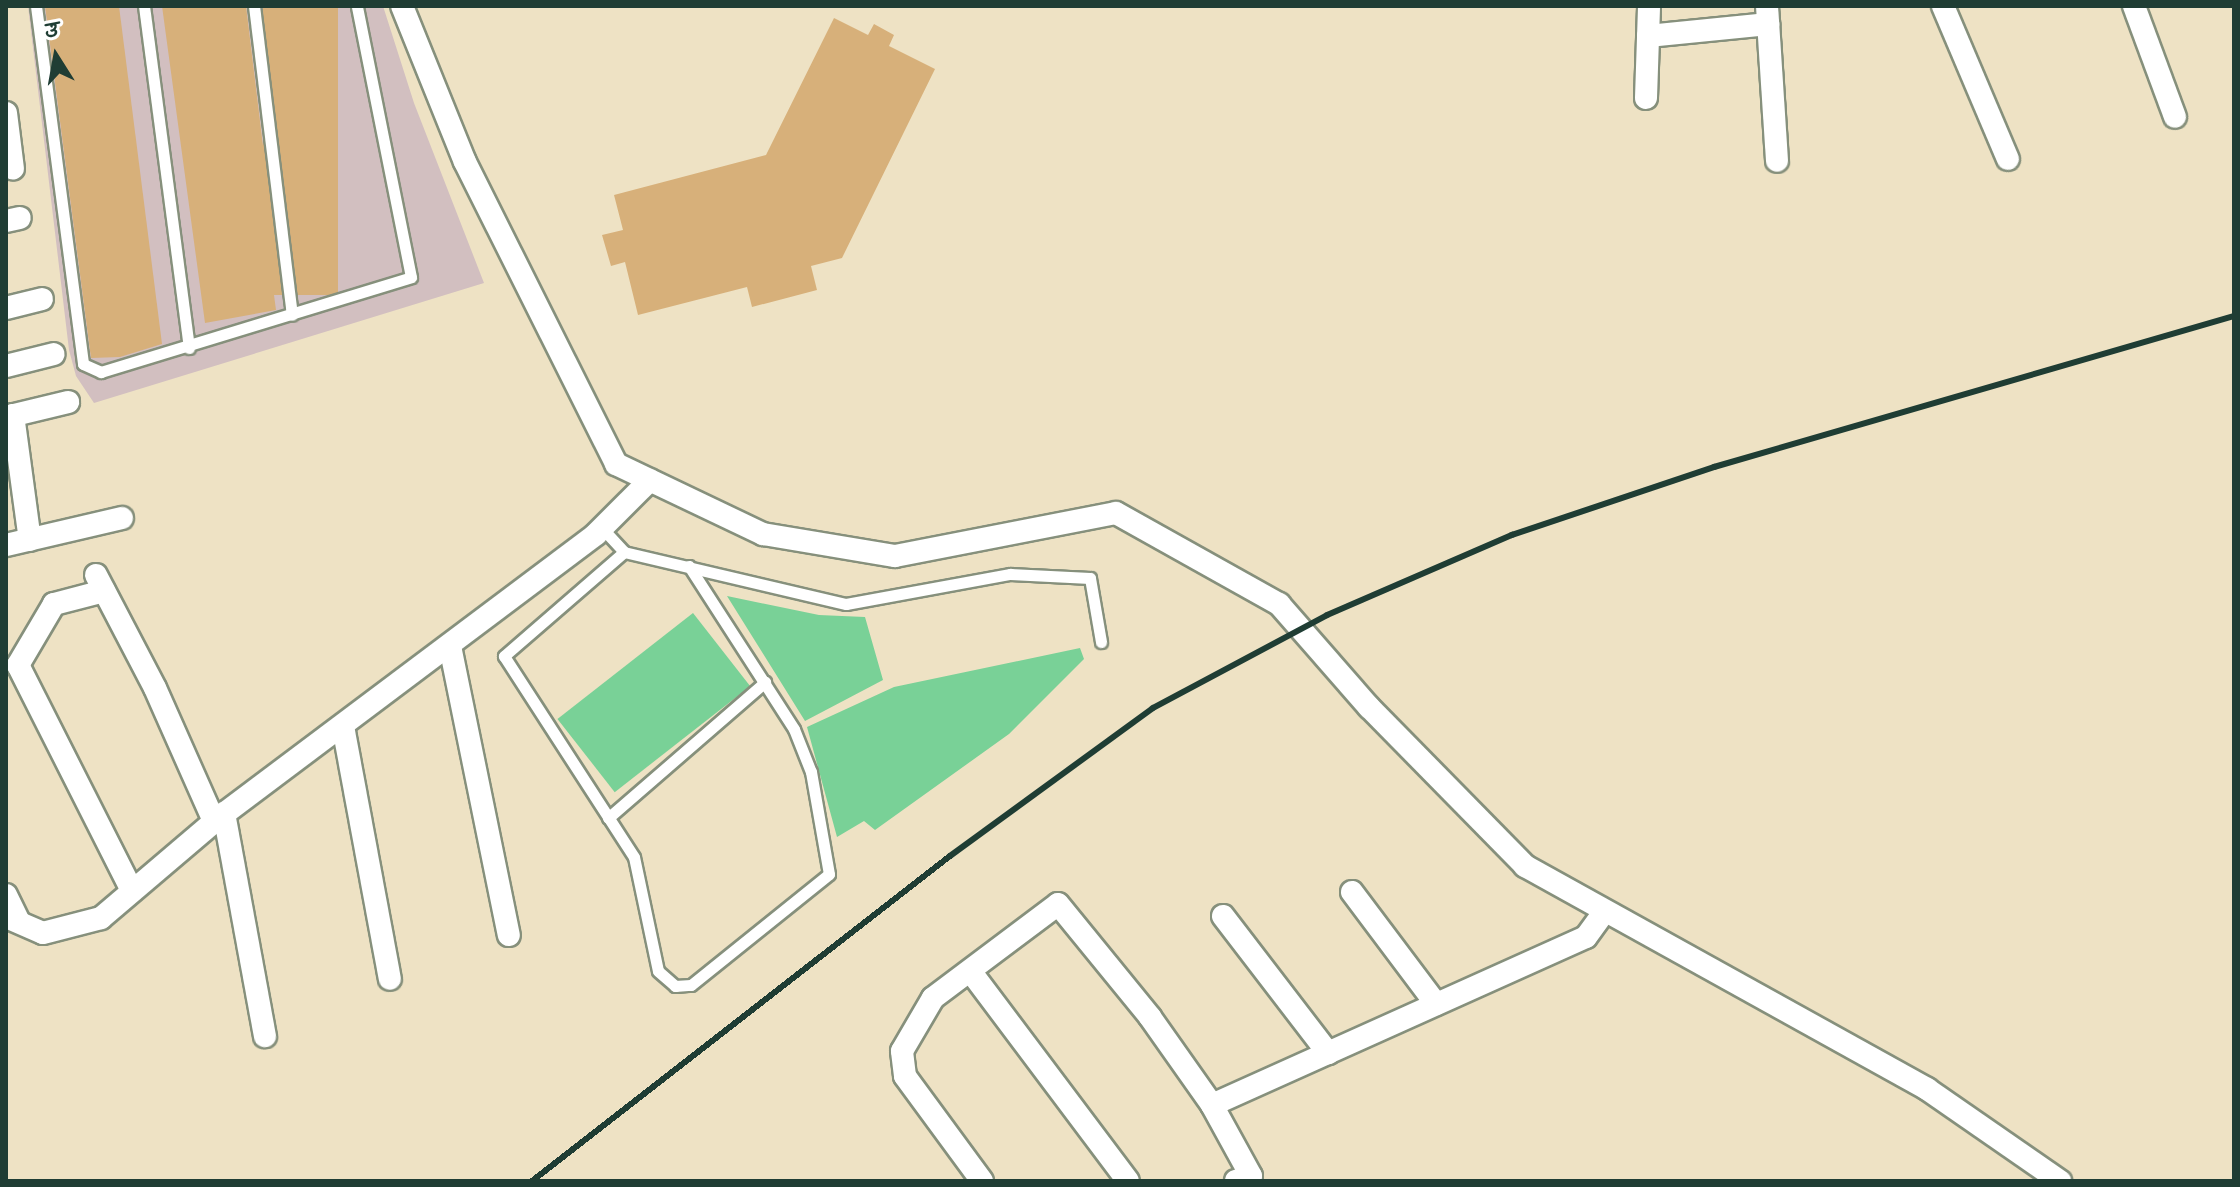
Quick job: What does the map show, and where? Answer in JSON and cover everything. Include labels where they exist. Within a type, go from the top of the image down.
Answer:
[{"type":"street","points":[[402,6],[465,162],[616,464],[763,534],[895,556],[1116,513],[1279,604],[1369,707],[1525,866],[1927,1089],[2060,1181]]},
{"type":"street","points":[[1646,98],[1649,6]]},
{"type":"street","points":[[1943,6],[2008,159]]},
{"type":"street","points":[[2134,6],[2175,117]]},
{"type":"street","points":[[1648,36],[1767,15],[1777,161]]},
{"type":"street","points":[[6,113],[13,169]]},
{"type":"street","points":[[6,308],[42,299]]},
{"type":"street","points":[[6,366],[54,354]]},
{"type":"street","points":[[30,540],[9,416],[68,402]]},
{"type":"street","points":[[6,895],[13,920],[43,933],[101,918],[219,817],[450,646],[602,528],[650,480]]},
{"type":"street","points":[[6,545],[122,518]]},
{"type":"street","points":[[132,891],[18,665],[54,604],[100,583],[219,817],[265,1036]]},
{"type":"street","points":[[450,646],[509,935]]},
{"type":"street","points":[[343,726],[390,979]]},
{"type":"street","points":[[1352,892],[1436,1004]]},
{"type":"street","points":[[982,1181],[905,1076],[902,1051],[933,998],[1058,904],[1150,1017],[1212,1105],[1251,1176],[1236,1181]]},
{"type":"street","points":[[1212,1105],[1586,937],[1605,911]]},
{"type":"street","points":[[1223,916],[1328,1053]]},
{"type":"street","points":[[971,972],[1128,1181]]},
{"type":"lane","points":[[36,6],[83,364],[101,372],[189,348],[411,277],[357,6]]},
{"type":"lane","points":[[144,6],[189,348]]},
{"type":"lane","points":[[254,6],[292,315]]},
{"type":"lane","points":[[602,528],[624,552],[846,604],[1010,574],[1090,578],[1101,642]]},
{"type":"lane","points":[[624,552],[504,656],[634,857],[658,971],[675,986],[691,985],[829,874],[811,772],[794,729],[689,566]]},
{"type":"lane","points":[[608,818],[765,682]]},
{"type":"shaded area","points":[[28,6],[383,6],[414,103],[484,283],[94,403],[76,376],[69,350]]},
{"type":"green space","points":[[727,596],[819,615],[865,617],[883,680],[805,721]]},
{"type":"green space","points":[[693,613],[750,686],[615,792],[557,719]]},
{"type":"green space","points":[[1080,648],[1084,659],[1009,734],[875,830],[864,821],[837,837],[807,727],[894,687]]},
{"type":"building","points":[[45,6],[119,6],[162,344],[120,357],[91,358]]},
{"type":"building","points":[[162,6],[246,6],[281,294],[274,295],[276,310],[205,323]]},
{"type":"building","points":[[263,6],[338,6],[338,295],[263,295]]},
{"type":"building","points":[[834,18],[868,35],[874,24],[894,35],[889,46],[935,69],[842,258],[811,266],[817,290],[752,307],[747,287],[638,315],[625,262],[611,266],[602,235],[623,230],[614,195],[766,155]]},
{"type":"railway","points":[[532,1181],[950,856],[1153,708],[1327,615],[1512,535],[1714,467],[2234,316]]}]
